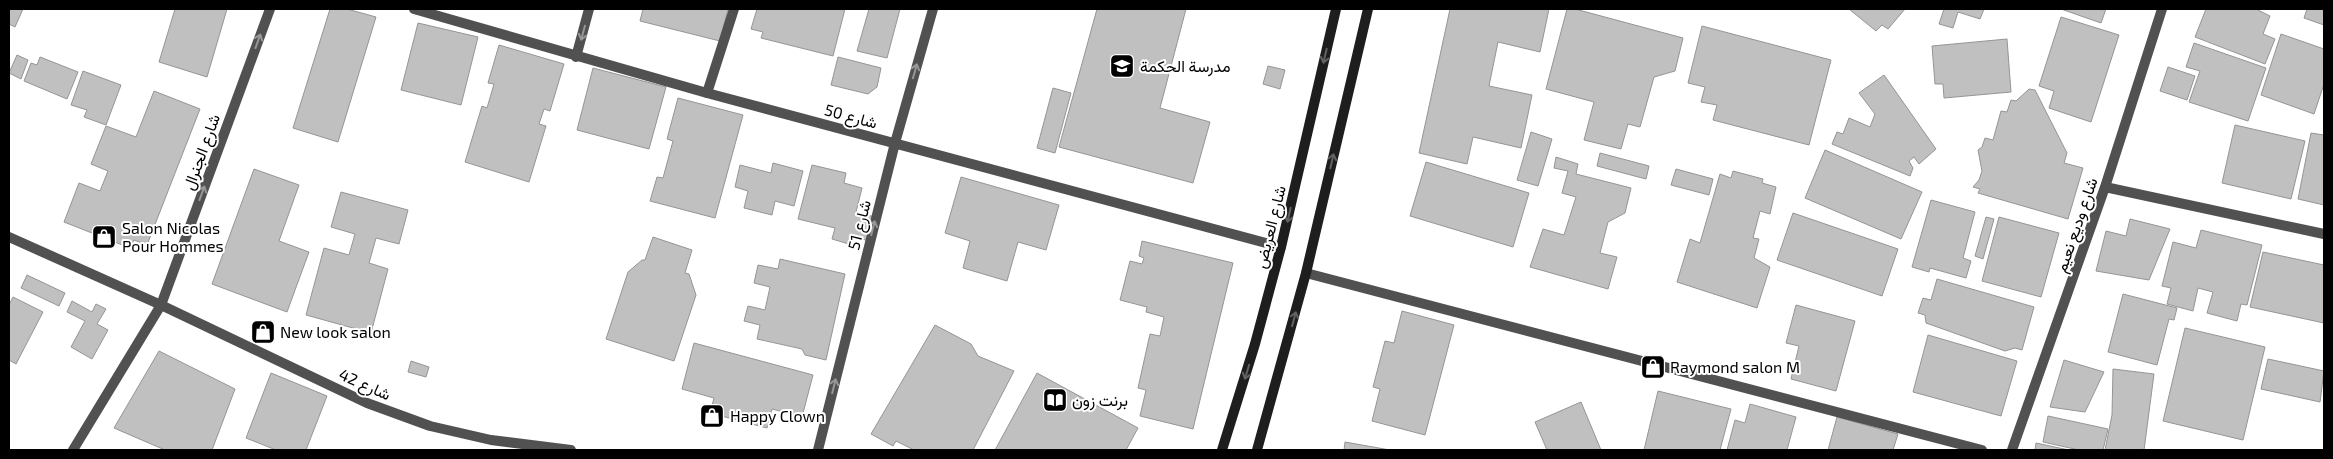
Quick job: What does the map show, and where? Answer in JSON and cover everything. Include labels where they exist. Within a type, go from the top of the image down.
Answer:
[{"type":"main road","name":"شارع العريض","points":[[1222,450],[1255,344],[1281,247],[1336,9]]},
{"type":"main road","points":[[1257,450],[1306,273],[1368,9]]},
{"type":"street","name":"شارع الجنرال","points":[[161,305],[270,9]]},
{"type":"street","name":"شارع 50","points":[[414,9],[707,93],[1281,247]]},
{"type":"street","points":[[576,57],[589,9]]},
{"type":"street","points":[[707,93],[734,9]]},
{"type":"street","name":"شارع 51","points":[[818,450],[895,143],[933,9]]},
{"type":"street","name":"شارع وديع نعيم","points":[[2012,450],[2105,187],[2162,9]]},
{"type":"street","points":[[2105,187],[2324,234]]},
{"type":"street","name":"شارع 42","points":[[9,237],[161,305],[367,403],[430,426],[491,440],[571,450]]},
{"type":"street","points":[[1306,273],[1982,450]]},
{"type":"street","points":[[73,450],[161,305]]},
{"type":"building","points":[[9,9],[23,9],[15,27],[9,24]]},
{"type":"building","points":[[175,9],[227,9],[207,77],[159,62]]},
{"type":"building","points":[[330,9],[347,9],[376,17],[338,142],[293,128]]},
{"type":"building","points":[[643,9],[728,9],[720,41],[640,21]]},
{"type":"building","points":[[757,9],[845,9],[833,56],[761,38],[763,32],[751,29]]},
{"type":"building","points":[[869,9],[900,9],[887,58],[857,51]]},
{"type":"building","points":[[1097,9],[1186,9],[1160,108],[1210,122],[1193,183],[1059,147]]},
{"type":"building","points":[[1450,9],[1549,9],[1540,52],[1498,42],[1489,86],[1532,95],[1521,148],[1473,137],[1467,164],[1419,153]]},
{"type":"building","points":[[1567,9],[1575,9],[1683,38],[1675,71],[1654,77],[1640,127],[1628,124],[1621,149],[1584,140],[1594,102],[1546,89]]},
{"type":"building","points":[[1849,9],[1905,9],[1888,29],[1882,25],[1876,31]]},
{"type":"building","points":[[1944,9],[1984,9],[1980,19],[1958,12],[1953,28],[1939,24]]},
{"type":"building","points":[[2061,9],[2106,9],[2101,23]]},
{"type":"building","points":[[2206,9],[2256,9],[2270,16],[2263,34],[2275,39],[2265,64],[2195,37]]},
{"type":"building","points":[[2307,9],[2324,9],[2324,25],[2304,18]]},
{"type":"building","points":[[2061,17],[2119,35],[2091,122],[2049,108],[2054,91],[2039,86]]},
{"type":"building","points":[[418,23],[478,37],[461,105],[401,90]]},
{"type":"building","points":[[1702,26],[1831,60],[1809,145],[1713,120],[1717,105],[1701,102],[1705,87],[1688,83]]},
{"type":"building","points":[[2281,34],[2324,49],[2324,84],[2314,114],[2261,95]]},
{"type":"building","points":[[2007,39],[2011,92],[1944,98],[1943,84],[1935,84],[1932,46]]},
{"type":"building","points":[[2194,43],[2266,68],[2248,121],[2189,102],[2200,71],[2186,67]]},
{"type":"building","points":[[499,45],[564,64],[550,111],[544,109],[539,124],[546,126],[529,182],[465,162],[482,106],[487,108],[494,84],[488,83]]},
{"type":"building","points":[[17,55],[28,60],[21,79],[9,73]]},
{"type":"building","points":[[40,57],[78,72],[67,99],[24,81],[31,63],[37,65]]},
{"type":"building","points":[[838,57],[881,68],[877,87],[868,94],[831,85]]},
{"type":"building","points":[[1268,66],[1285,70],[1280,89],[1263,84]]},
{"type":"building","points":[[2168,67],[2195,76],[2187,100],[2160,91]]},
{"type":"building","points":[[593,68],[666,87],[649,149],[577,130]]},
{"type":"building","points":[[83,71],[121,85],[106,125],[84,117],[87,110],[71,105]]},
{"type":"building","points":[[1884,75],[1936,149],[1919,164],[1914,157],[1909,161],[1913,168],[1910,176],[1832,144],[1837,132],[1843,134],[1849,118],[1870,127],[1875,114],[1859,93]]},
{"type":"building","points":[[1053,88],[1071,93],[1055,153],[1037,148]]},
{"type":"building","points":[[2029,89],[2035,90],[2067,153],[2064,163],[2083,168],[2068,219],[1978,193],[1980,189],[1973,187],[1979,180],[1982,171],[1978,150],[1982,147],[1985,138],[1993,140],[2001,111],[2007,112],[2011,100],[2016,101]]},
{"type":"building","points":[[154,91],[200,109],[147,245],[134,240],[130,248],[64,222],[79,183],[100,191],[108,171],[91,164],[106,126],[136,137]]},
{"type":"building","points":[[678,98],[743,115],[715,218],[650,201],[657,177],[663,178],[673,141],[667,139]]},
{"type":"building","points":[[2235,125],[2305,141],[2291,199],[2222,183]]},
{"type":"building","points":[[1531,132],[1552,139],[1538,186],[1517,180]]},
{"type":"building","points":[[2311,133],[2324,135],[2324,205],[2298,199]]},
{"type":"building","points":[[1825,150],[1922,192],[1901,239],[1805,198]]},
{"type":"building","points":[[1600,153],[1649,166],[1646,179],[1597,166]]},
{"type":"building","points":[[1556,157],[1578,164],[1576,174],[1631,188],[1625,213],[1608,222],[1600,253],[1617,257],[1608,289],[1530,267],[1543,229],[1564,235],[1576,197],[1562,193],[1568,171],[1554,168]]},
{"type":"building","points":[[1426,162],[1529,193],[1513,247],[1410,216]]},
{"type":"building","points":[[773,163],[803,171],[794,206],[775,201],[772,215],[744,208],[748,191],[735,187],[740,165],[771,173]]},
{"type":"building","points":[[812,165],[846,173],[844,183],[862,188],[856,212],[875,217],[869,241],[854,237],[852,245],[832,239],[835,228],[798,219]]},
{"type":"building","points":[[254,169],[299,185],[279,241],[309,252],[287,312],[212,284]]},
{"type":"building","points":[[1676,169],[1713,179],[1709,195],[1671,185]]},
{"type":"building","points":[[1733,171],[1763,179],[1762,183],[1776,187],[1770,214],[1760,211],[1753,238],[1759,239],[1754,258],[1770,267],[1757,308],[1677,282],[1690,239],[1700,243],[1720,174],[1731,178]]},
{"type":"building","points":[[961,177],[1059,205],[1046,250],[1018,242],[1007,281],[963,268],[970,241],[945,233]]},
{"type":"building","points":[[341,192],[408,210],[399,244],[376,238],[369,263],[388,269],[371,333],[306,315],[324,248],[349,255],[355,234],[331,227]]},
{"type":"building","points":[[1931,200],[1975,212],[1963,258],[1971,261],[1966,278],[1930,268],[1929,272],[1912,267]]},
{"type":"building","points":[[1793,213],[1898,249],[1882,296],[1777,260]]},
{"type":"building","points":[[1986,217],[1994,219],[1983,259],[1975,256]]},
{"type":"building","points":[[1999,217],[2059,233],[2041,297],[1982,281]]},
{"type":"building","points":[[2130,219],[2170,229],[2149,280],[2096,271],[2106,231],[2126,236]]},
{"type":"building","points":[[2201,230],[2262,245],[2247,305],[2241,304],[2237,321],[2207,313],[2213,292],[2198,288],[2193,311],[2167,304],[2171,288],[2162,286],[2173,242],[2196,248]]},
{"type":"building","points":[[653,237],[692,250],[685,273],[689,274],[696,295],[674,361],[606,339],[628,272],[642,260],[645,260]]},
{"type":"building","points":[[1142,241],[1233,263],[1193,429],[1140,416],[1146,390],[1138,388],[1150,334],[1160,336],[1164,317],[1146,312],[1147,307],[1120,300],[1130,261],[1142,264],[1144,258],[1139,256]]},
{"type":"building","points":[[2263,252],[2324,265],[2324,323],[2250,307]]},
{"type":"building","points":[[780,259],[845,274],[826,360],[805,355],[802,349],[757,339],[760,325],[744,321],[748,306],[765,310],[770,287],[754,283],[758,265],[778,269]]},
{"type":"building","points":[[27,275],[65,293],[59,306],[21,288]]},
{"type":"building","points":[[1937,279],[2034,307],[2022,350],[2015,348],[2005,351],[1926,323],[1925,315],[1918,313],[1923,298],[1931,300]]},
{"type":"building","points":[[2123,294],[2177,308],[2174,320],[2169,319],[2157,365],[2108,352]]},
{"type":"building","points":[[13,297],[43,312],[16,364],[9,360],[9,305]]},
{"type":"building","points":[[72,301],[92,312],[96,304],[106,309],[97,324],[108,330],[92,359],[71,347],[85,321],[67,312]]},
{"type":"building","points":[[1796,305],[1855,321],[1836,391],[1791,379],[1799,346],[1786,343]]},
{"type":"building","points":[[1402,311],[1454,325],[1425,435],[1372,421],[1380,389],[1373,387],[1385,341],[1394,343]]},
{"type":"building","points":[[935,325],[971,344],[978,356],[1014,371],[973,450],[914,450],[896,441],[893,446],[871,434]]},
{"type":"building","points":[[2185,328],[2265,347],[2243,440],[2163,421]]},
{"type":"building","points":[[1928,335],[2017,361],[2001,416],[1913,392]]},
{"type":"building","points":[[694,343],[813,375],[802,417],[772,409],[767,428],[710,413],[714,398],[682,389]]},
{"type":"building","points":[[159,351],[235,389],[212,450],[165,450],[114,428]]},
{"type":"building","points":[[2268,359],[2324,371],[2320,402],[2261,389]]},
{"type":"building","points":[[2064,360],[2104,372],[2085,412],[2050,407]]},
{"type":"building","points":[[411,361],[429,367],[426,377],[408,372]]},
{"type":"building","points":[[2113,369],[2154,374],[2144,450],[2105,450],[2112,415]]},
{"type":"building","points":[[271,373],[327,396],[306,450],[276,450],[246,438]]},
{"type":"building","name":"برنت زون","points":[[1037,373],[1138,428],[1126,450],[995,450]]},
{"type":"building","points":[[1658,391],[1731,409],[1720,450],[1644,450]]},
{"type":"building","points":[[1581,402],[1601,450],[1547,450],[1535,422]]},
{"type":"building","points":[[1750,404],[1796,417],[1787,450],[1727,450],[1735,420],[1745,423]]},
{"type":"building","points":[[2048,416],[2108,429],[2103,450],[2079,450],[2043,442]]},
{"type":"building","points":[[1837,417],[1898,434],[1893,450],[1828,450]]},
{"type":"building","points":[[1345,442],[1390,450],[1344,450]]},
{"type":"building","points":[[2036,443],[2069,450],[2035,450]]},
{"type":"place","name":"مدرسة الحكمة","points":[[1122,66]]},
{"type":"place","name":"Salon Nicolas Pour Hommes","points":[[104,237]]},
{"type":"place","name":"New look salon","points":[[263,332]]},
{"type":"place","name":"Raymond salon M","points":[[1653,367]]},
{"type":"place","name":"برنت زون","points":[[1055,400]]},
{"type":"place","name":"Happy Clown","points":[[712,416]]}]
